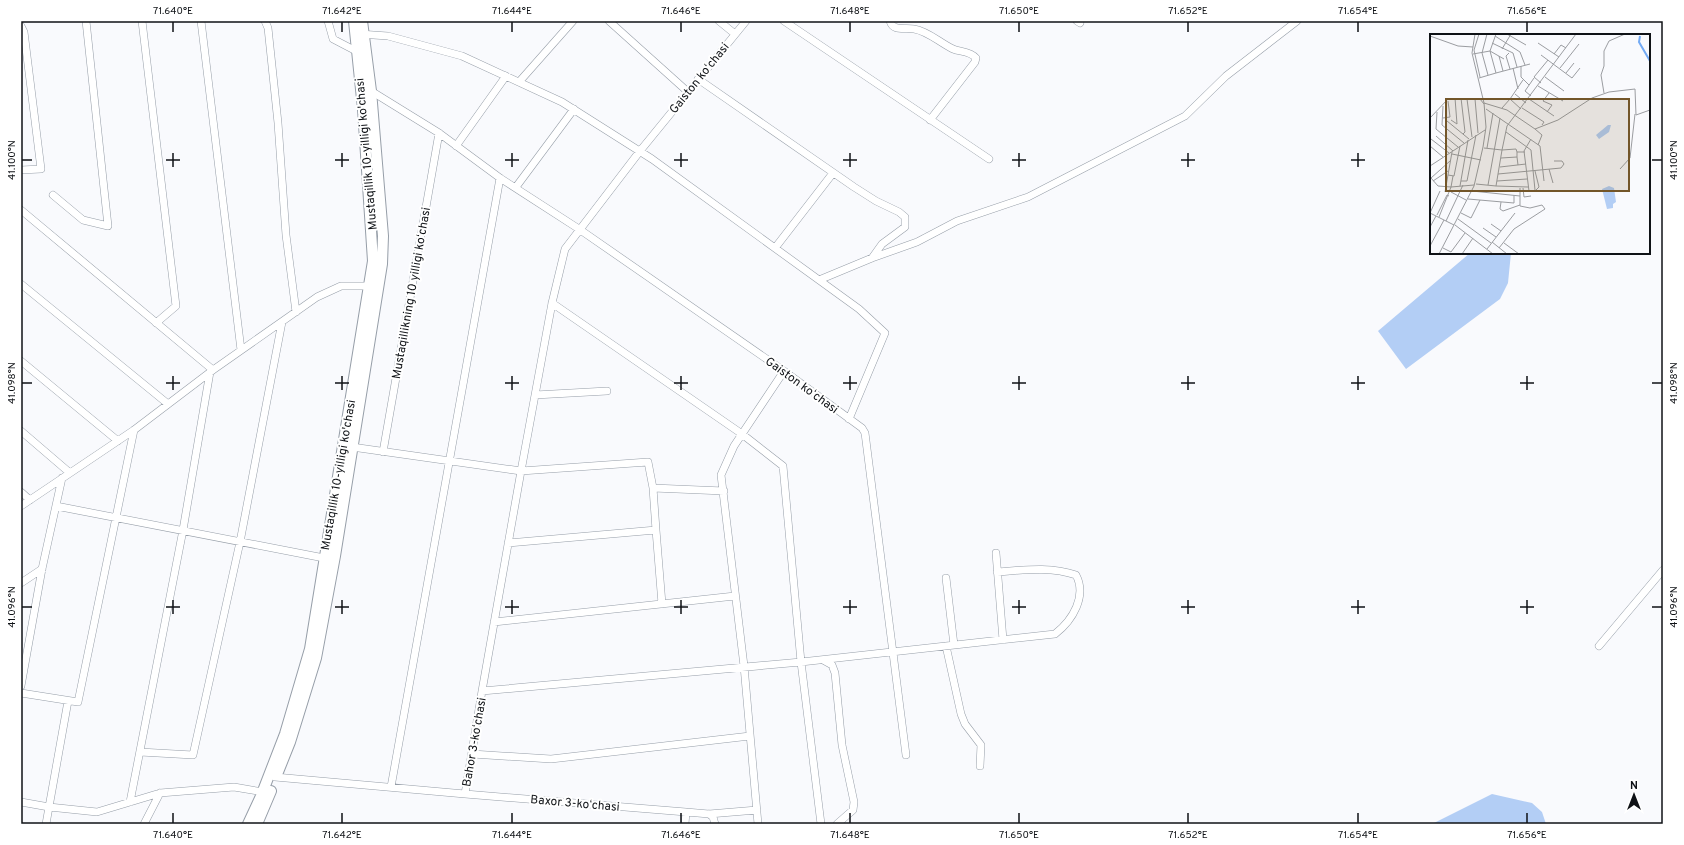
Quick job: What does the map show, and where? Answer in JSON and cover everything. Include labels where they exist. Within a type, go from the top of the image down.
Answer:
[{"type":"main road","name":"Mustaqillik 10-yilligi ko'chasi","points":[[257,824],[290,742],[316,658],[335,556],[378,293],[383,236],[371,91],[360,34],[354,21]]},
{"type":"main road","name":"Mustaqillik 10-yilligi ko'chasi","points":[[248,824],[263,792],[285,734],[310,649],[324,558],[346,438],[373,261],[373,236],[356,51],[362,21]]},
{"type":"street","points":[[53,195],[83,220],[108,226],[86,21]]},
{"type":"street","points":[[142,21],[176,306],[156,323]]},
{"type":"street","points":[[201,21],[241,350]]},
{"type":"street","points":[[266,21],[278,123],[286,235],[296,312]]},
{"type":"street","points":[[328,21],[333,40],[356,51]]},
{"type":"street","points":[[519,82],[573,21]]},
{"type":"street","points":[[609,21],[688,92]]},
{"type":"street","points":[[719,21],[735,34]]},
{"type":"street","name":"Gaiston koʻchasi","points":[[579,229],[640,151],[746,21]]},
{"type":"street","points":[[784,21],[989,160]]},
{"type":"street","points":[[890,21],[891,25],[895,28],[919,30],[955,50],[973,55],[976,58],[975,62],[930,120]]},
{"type":"street","points":[[819,280],[916,242],[957,221],[1028,197],[1185,116],[1226,76],[1297,21]]},
{"type":"street","points":[[21,26],[24,32],[41,169],[21,170]]},
{"type":"street","points":[[360,34],[388,36],[462,56],[562,102],[640,151],[859,309],[885,333],[849,419]]},
{"type":"street","points":[[456,146],[506,76]]},
{"type":"street","points":[[698,79],[833,173],[876,201],[889,206],[905,217],[905,227],[882,244],[872,258]]},
{"type":"street","name":"Gaiston koʻchasi","points":[[371,91],[439,133],[500,178],[579,229],[784,371],[862,428],[865,433],[906,755]]},
{"type":"street","points":[[516,187],[574,109]]},
{"type":"street","name":"Mustaqillikning 10 yilligi koʻchasi","points":[[383,452],[439,133]]},
{"type":"street","points":[[775,248],[833,173]]},
{"type":"street","points":[[391,787],[451,462],[500,178]]},
{"type":"street","points":[[21,210],[212,371]]},
{"type":"street","points":[[482,691],[552,303],[565,249],[579,229]]},
{"type":"street","points":[[21,284],[168,404]]},
{"type":"street","points":[[21,506],[134,430],[212,371],[317,297],[342,286],[369,286]]},
{"type":"street","points":[[552,303],[742,434],[783,466],[802,662],[821,824]]},
{"type":"street","points":[[140,752],[193,755],[240,542],[282,322]]},
{"type":"street","points":[[21,361],[118,441]]},
{"type":"street","points":[[130,802],[183,530],[212,371]]},
{"type":"street","points":[[758,824],[744,666],[721,475],[742,434],[784,371]]},
{"type":"street","points":[[535,395],[607,391]]},
{"type":"street","points":[[21,693],[78,702],[134,430]]},
{"type":"street","points":[[21,431],[70,472]]},
{"type":"street","points":[[352,447],[521,471],[648,462],[653,488],[662,604]]},
{"type":"street","points":[[21,686],[23,660],[62,478]]},
{"type":"street","points":[[653,488],[724,491]]},
{"type":"street","points":[[21,492],[30,500]]},
{"type":"street","points":[[56,506],[324,558]]},
{"type":"street","points":[[508,543],[656,530]]},
{"type":"street","points":[[996,553],[1003,640]]},
{"type":"street","name":"Bahor 3-koʻchasi","points":[[275,778],[465,794],[482,691],[823,660],[1055,634],[1063,628],[1075,610],[1081,595],[1081,585],[1076,575],[1066,571],[1030,569],[997,572]]},
{"type":"street","points":[[21,584],[42,570]]},
{"type":"street","points":[[1599,646],[1663,570]]},
{"type":"street","points":[[946,578],[950,645],[961,714],[965,724],[981,746],[980,766]]},
{"type":"street","points":[[494,622],[735,596]]},
{"type":"street","points":[[823,660],[832,665],[834,673],[842,745],[854,802],[853,810],[837,824]]},
{"type":"street","points":[[46,824],[68,701]]},
{"type":"street","points":[[472,754],[552,760],[750,736]]},
{"type":"street","points":[[21,802],[49,807],[97,812],[160,793],[234,787],[263,792]]},
{"type":"street","points":[[144,824],[160,793]]},
{"type":"street","name":"Baxor 3-koʻchasi","points":[[465,794],[709,814],[757,810]]},
{"type":"street","points":[[685,824],[686,812]]},
{"type":"street","points":[[709,814],[713,817],[715,824]]},
{"type":"shaded area","points":[[1469,254],[1511,254],[1508,283],[1500,299],[1406,369],[1378,331]]},
{"type":"shaded area","points":[[1492,794],[1532,803],[1542,812],[1546,824],[1432,824]]}]
